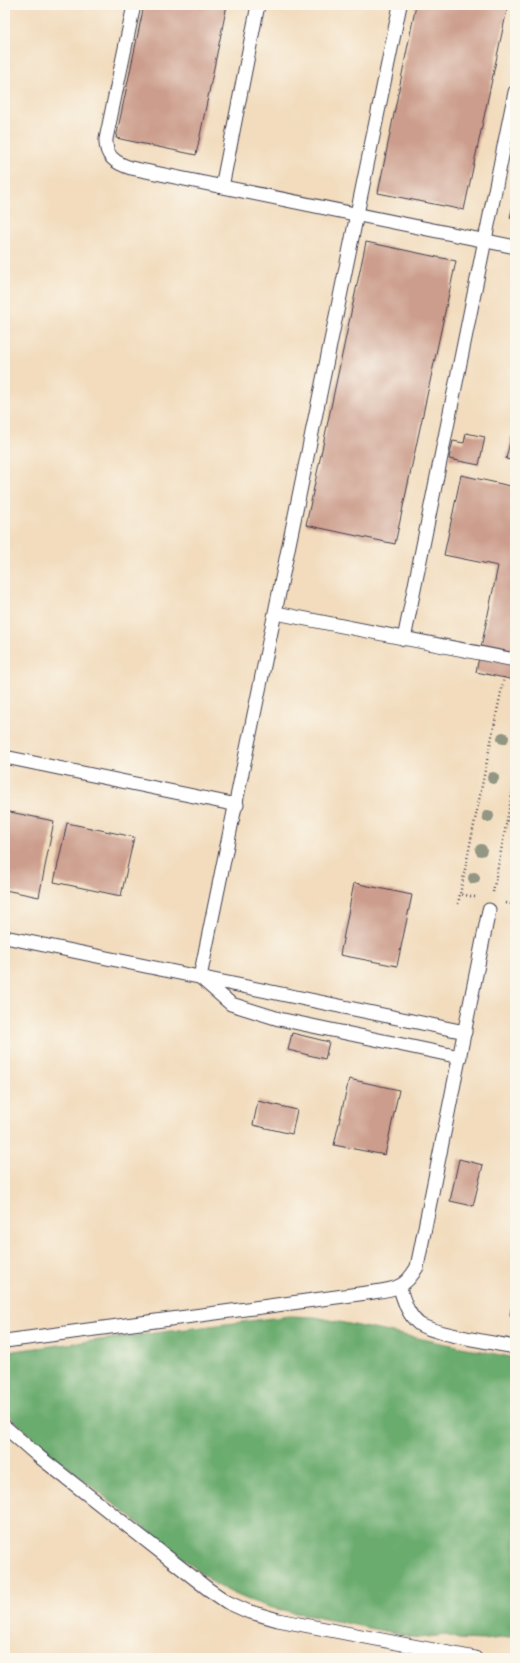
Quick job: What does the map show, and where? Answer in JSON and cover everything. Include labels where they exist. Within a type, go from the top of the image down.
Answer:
[{"type":"lane","points":[[134,5],[105,148],[110,156],[118,163],[130,168],[515,247]]},
{"type":"lane","points":[[222,187],[258,5]]},
{"type":"lane","points":[[200,977],[237,805],[400,5]]},
{"type":"lane","points":[[404,639],[515,92]]},
{"type":"lane","points":[[276,613],[512,660]]},
{"type":"lane","points":[[5,757],[237,805]]},
{"type":"lane","points":[[5,1341],[366,1293],[404,1284],[417,1267],[490,905]]},
{"type":"lane","points":[[5,937],[465,1032]]},
{"type":"lane","points":[[200,977],[231,1004],[249,1011],[279,1019],[460,1057]]},
{"type":"lane","points":[[399,1286],[408,1311],[420,1324],[438,1331],[515,1347]]},
{"type":"lane","points":[[5,1427],[37,1455],[188,1574],[227,1602],[247,1611],[278,1620],[475,1658]]},
{"type":"path","points":[[458,904],[512,660]]},
{"type":"path","points":[[460,894],[490,905],[515,779]]},
{"type":"green space","points":[[289,1316],[315,1317],[515,1358],[515,1634],[509,1637],[484,1640],[459,1639],[446,1635],[418,1638],[277,1609],[237,1595],[215,1584],[42,1447],[5,1412],[5,1352]]},
{"type":"building","points":[[144,5],[227,5],[196,155],[116,138]]},
{"type":"building","points":[[416,5],[508,5],[464,210],[378,193]]},
{"type":"building","points":[[515,201],[515,219],[510,218]]},
{"type":"building","points":[[366,242],[456,261],[395,544],[306,525]]},
{"type":"building","points":[[466,433],[485,437],[479,465],[449,459],[453,441],[464,443]]},
{"type":"building","points":[[511,437],[515,438],[515,461],[506,459]]},
{"type":"building","points":[[461,475],[515,487],[515,680],[476,672],[498,566],[444,555]]},
{"type":"building","points":[[5,811],[54,821],[39,897],[5,890]]},
{"type":"building","points":[[67,823],[134,837],[121,896],[54,882]]},
{"type":"building","points":[[354,883],[412,895],[397,966],[340,955]]},
{"type":"building","points":[[292,1033],[329,1042],[325,1059],[288,1050]]},
{"type":"building","points":[[349,1079],[399,1090],[385,1155],[334,1145]]},
{"type":"building","points":[[258,1101],[297,1110],[292,1134],[253,1125]]},
{"type":"building","points":[[459,1159],[483,1165],[473,1206],[450,1201]]},
{"type":"building","points":[[515,1293],[515,1316],[510,1315]]}]
